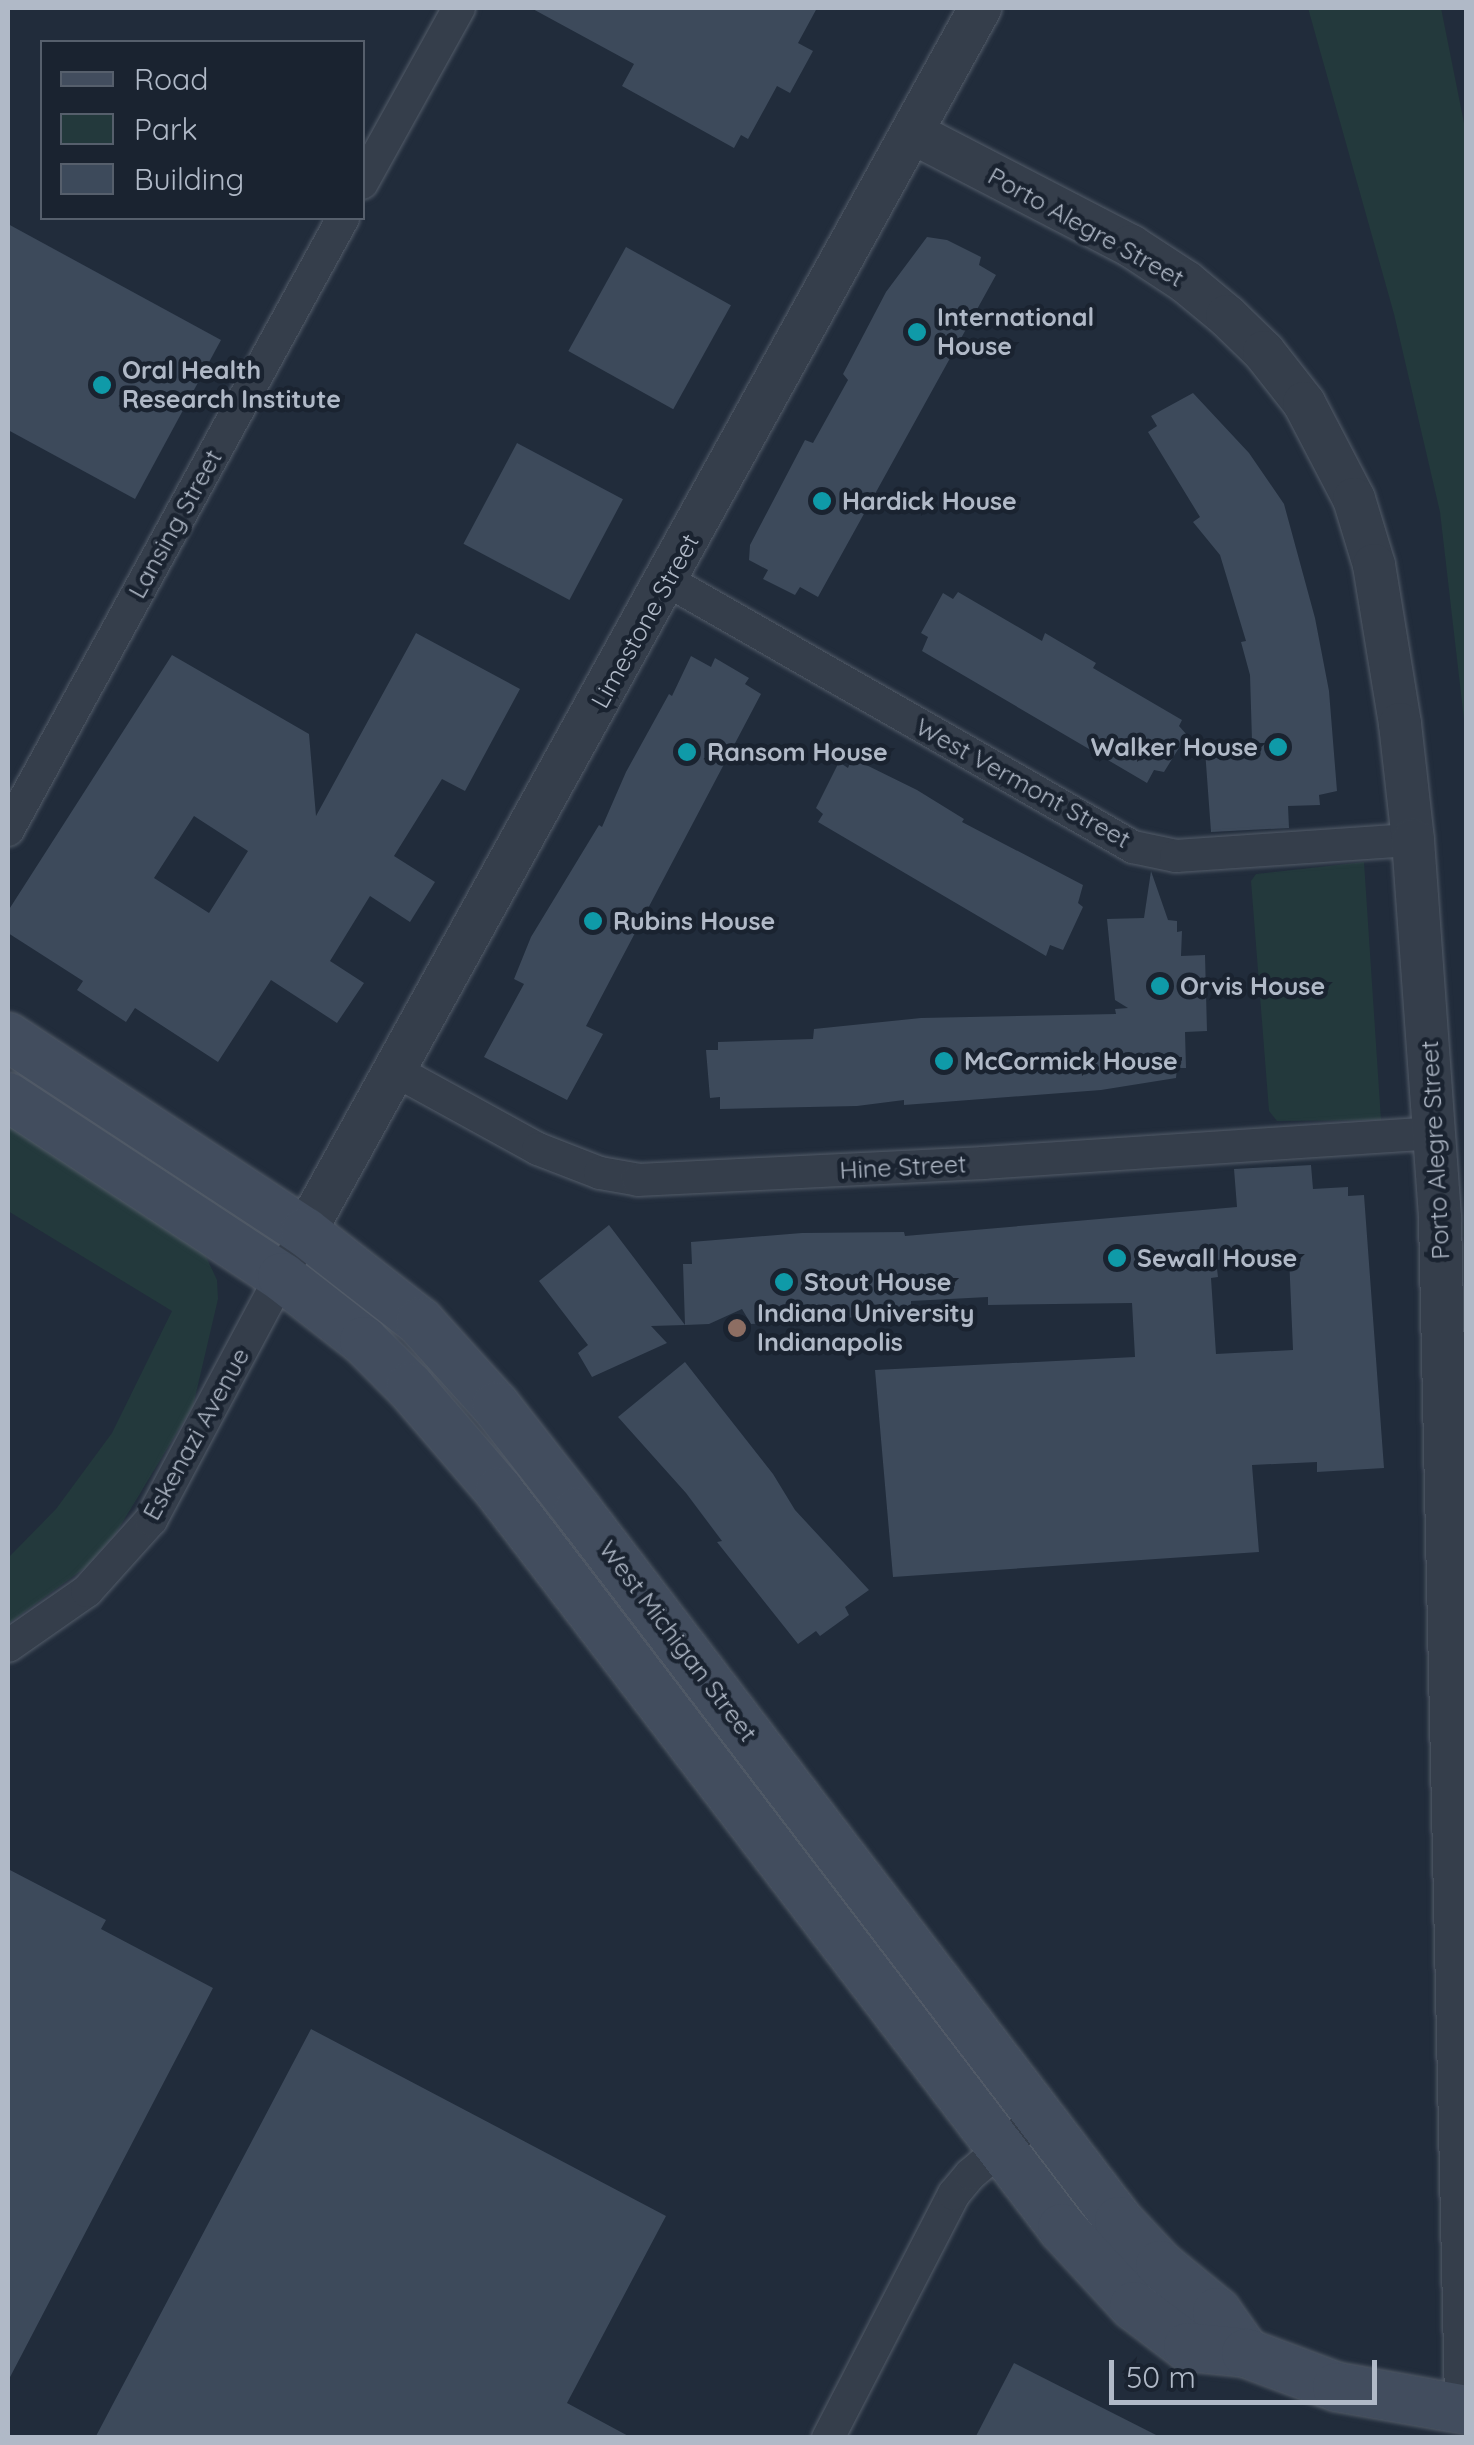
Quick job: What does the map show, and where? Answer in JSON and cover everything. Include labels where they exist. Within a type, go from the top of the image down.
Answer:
[{"type":"main road","name":"West Michigan Street","points":[[8,1036],[305,1232],[420,1322],[496,1406],[1119,2220],[1160,2265],[1217,2312],[1246,2353]]},
{"type":"main road","name":"West Michigan Street","points":[[8,1097],[282,1277],[364,1341],[454,1435],[1000,2148],[1085,2256],[1134,2306],[1188,2347],[1246,2353],[1337,2387],[1466,2410]]},
{"type":"street","points":[[365,177],[458,8]]},
{"type":"street","name":"Limestone Street","points":[[305,1232],[668,581],[980,8]]},
{"type":"street","name":"Porto Alegre Street","points":[[913,133],[1092,225],[1186,282],[1264,352],[1304,403],[1354,499],[1374,565],[1400,724],[1413,840],[1435,1133],[1448,1496],[1466,2396]]},
{"type":"street","name":"Lansing Street","points":[[8,830],[342,220]]},
{"type":"street","name":"West Vermont Street","points":[[668,581],[1134,846],[1176,856],[1413,840]]},
{"type":"street","name":"Hine Street","points":[[396,1072],[538,1149],[600,1173],[638,1180],[984,1163],[1435,1133]]},
{"type":"street","name":"Eskenazi Avenue","points":[[8,1646],[87,1592],[151,1520],[305,1232]]},
{"type":"street","points":[[828,2438],[954,2194],[1039,2116]]},
{"type":"green space","points":[[1308,8],[1441,8],[1466,133],[1466,737],[1440,512],[1394,314]]},
{"type":"green space","points":[[1364,862],[1381,1120],[1277,1121],[1269,1111],[1251,881],[1256,874]]},
{"type":"green space","points":[[8,1123],[202,1248],[217,1280],[218,1299],[193,1406],[116,1533],[86,1567],[8,1624],[8,1558],[56,1509],[112,1433],[172,1311],[8,1211]]},
{"type":"building","points":[[531,8],[817,8],[798,43],[813,51],[790,93],[777,86],[748,139],[741,135],[734,148],[622,86],[634,64]]},
{"type":"building","name":"Oral Health Research Institute","points":[[8,224],[221,340],[135,499],[8,430]]},
{"type":"building","points":[[927,237],[947,240],[981,257],[979,265],[996,275],[818,597],[800,587],[795,595],[763,579],[768,570],[749,560],[750,545],[805,440],[813,443],[848,380],[843,374],[886,292]]},
{"type":"building","points":[[626,247],[731,305],[673,409],[568,351]]},
{"type":"building","points":[[1193,393],[1249,453],[1284,504],[1315,618],[1329,691],[1337,791],[1319,795],[1320,805],[1288,806],[1289,828],[1211,832],[1205,750],[1252,741],[1250,675],[1241,642],[1246,641],[1220,555],[1193,522],[1200,517],[1148,432],[1157,426],[1151,416]]},
{"type":"building","points":[[517,443],[623,499],[569,600],[463,544]]},
{"type":"building","points":[[958,592],[1042,641],[1045,633],[1096,663],[1093,668],[1182,720],[1179,726],[1187,735],[1164,772],[1154,770],[1147,783],[922,651],[928,637],[921,633],[943,593],[953,599]]},
{"type":"building","points":[[416,633],[520,689],[465,791],[442,779],[394,856],[435,882],[410,922],[370,896],[330,961],[364,983],[337,1023],[271,980],[218,1062],[135,1008],[126,1022],[77,990],[83,981],[8,933],[8,911],[172,655],[309,734],[316,816]],"holes":[[[194,816],[248,851],[209,913],[154,878]]]},
{"type":"building","points":[[691,656],[711,667],[715,658],[749,678],[745,684],[761,694],[586,1026],[603,1034],[567,1100],[484,1057],[524,984],[514,979],[531,937],[599,825],[602,827],[626,772]]},
{"type":"building","points":[[852,758],[917,790],[964,819],[962,822],[1083,885],[1078,903],[1083,907],[1063,950],[1050,945],[1046,956],[818,822],[823,814],[816,808],[839,762],[848,768]]},
{"type":"building","points":[[1151,871],[1168,920],[1177,921],[1177,932],[1182,931],[1181,956],[1205,955],[1207,1031],[1185,1032],[1186,1068],[1177,1068],[1176,1078],[1101,1090],[904,1105],[904,1100],[857,1106],[720,1109],[720,1097],[710,1098],[706,1050],[718,1050],[718,1042],[813,1039],[814,1029],[921,1018],[1116,1014],[1115,1009],[1128,1008],[1115,1000],[1107,919],[1144,918]]},
{"type":"building","points":[[1311,1165],[1313,1189],[1348,1187],[1348,1196],[1364,1195],[1384,1468],[1317,1472],[1317,1462],[1252,1465],[1259,1552],[893,1577],[875,1370],[1135,1357],[1132,1303],[988,1305],[988,1297],[911,1301],[911,1308],[874,1310],[874,1316],[751,1324],[742,1309],[709,1324],[685,1325],[683,1264],[692,1264],[691,1242],[802,1233],[904,1232],[905,1236],[1237,1207],[1234,1169]],"holes":[[[1289,1256],[1293,1350],[1216,1354],[1211,1278],[1218,1277],[1216,1260]]]},
{"type":"building","points":[[609,1225],[685,1325],[651,1326],[667,1343],[592,1377],[578,1353],[588,1345],[539,1281]]},
{"type":"building","points":[[685,1362],[773,1474],[795,1510],[869,1590],[845,1607],[849,1615],[820,1636],[816,1631],[798,1644],[717,1542],[722,1541],[686,1493],[618,1417]]},
{"type":"building","points":[[8,1869],[106,1920],[101,1929],[213,1988],[8,2381]]},
{"type":"building","points":[[311,2029],[666,2216],[567,2403],[632,2438],[95,2438]]},
{"type":"building","points":[[1014,2363],[1162,2438],[975,2438]]},
{"type":"place","name":"International House","points":[[917,332]]},
{"type":"place","name":"Oral Health Research Institute","points":[[102,385]]},
{"type":"place","name":"Hardick House","points":[[822,501]]},
{"type":"place","name":"Walker House","points":[[1278,747]]},
{"type":"place","name":"Ransom House","points":[[687,752]]},
{"type":"place","name":"Rubins House","points":[[593,921]]},
{"type":"place","name":"Orvis House","points":[[1160,986]]},
{"type":"place","name":"McCormick House","points":[[944,1061]]},
{"type":"place","name":"Sewall House","points":[[1117,1258]]},
{"type":"place","name":"Stout House","points":[[784,1282]]},
{"type":"place","name":"Indiana University Indianapolis","points":[[737,1328]]}]
